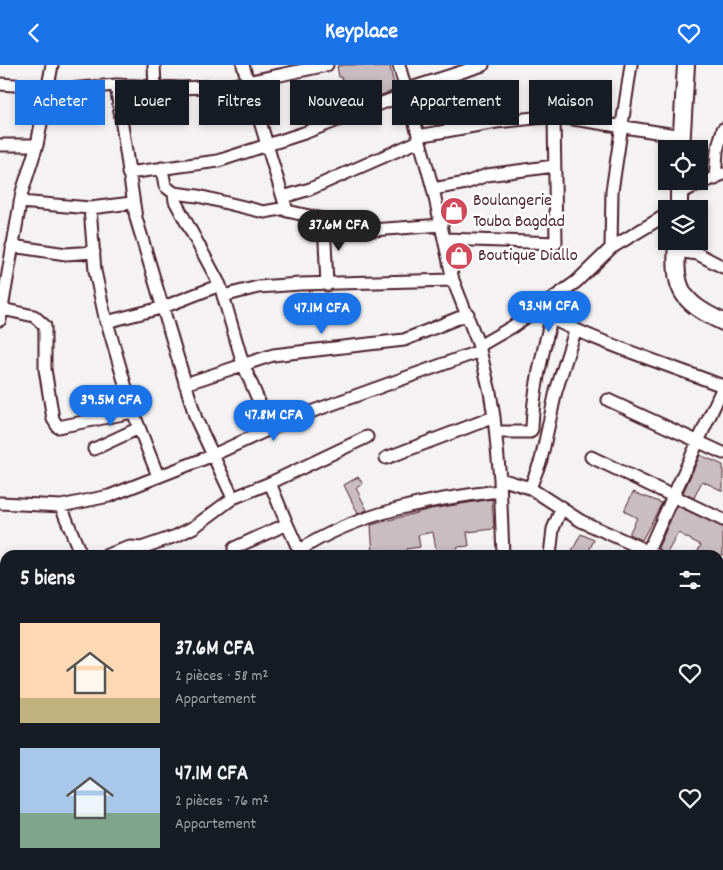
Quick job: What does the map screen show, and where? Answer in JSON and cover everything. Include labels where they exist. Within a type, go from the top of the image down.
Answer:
[{"type":"street","points":[[49,80],[52,65]]},
{"type":"street","points":[[154,65],[155,80]]},
{"type":"street","points":[[243,65],[247,80]]},
{"type":"street","points":[[255,80],[304,67],[327,65]]},
{"type":"street","points":[[399,65],[403,80]]},
{"type":"street","points":[[441,80],[484,65]]},
{"type":"street","points":[[611,248],[612,191],[631,65]]},
{"type":"street","points":[[682,140],[686,65]]},
{"type":"street","points":[[0,84],[15,85]]},
{"type":"street","points":[[128,173],[218,161],[304,133],[392,98]]},
{"type":"street","points":[[162,168],[165,186],[174,193],[198,195],[264,212],[418,139],[496,122],[529,119]]},
{"type":"street","points":[[41,125],[37,145],[20,202],[2,294],[1,315],[34,315],[44,326],[45,369],[53,419],[58,427],[133,412]]},
{"type":"street","points":[[121,125],[132,203],[161,308],[185,384],[211,456],[233,499]]},
{"type":"street","points":[[260,125],[284,202],[292,213],[372,230],[442,225]]},
{"type":"street","points":[[414,125],[442,225],[453,280],[480,348],[496,432],[503,550]]},
{"type":"street","points":[[445,239],[556,243],[554,125]]},
{"type":"street","points":[[612,125],[674,140]]},
{"type":"street","points":[[679,200],[719,176],[717,151],[723,129]]},
{"type":"street","points":[[0,145],[37,145]]},
{"type":"street","points":[[433,189],[466,183],[487,175],[554,166]]},
{"type":"street","points":[[174,193],[175,201],[222,291],[243,364],[270,430]]},
{"type":"street","points":[[20,202],[90,208],[132,203]]},
{"type":"street","points":[[90,208],[99,294],[133,412],[158,476]]},
{"type":"street","points":[[0,503],[61,506],[108,496],[211,456],[290,419],[480,348],[576,282],[611,248],[658,215]]},
{"type":"street","points":[[324,220],[327,285]]},
{"type":"street","points":[[0,254],[12,247],[66,254],[94,253]]},
{"type":"street","points":[[677,250],[676,271],[686,301],[723,322]]},
{"type":"street","points":[[686,250],[723,267]]},
{"type":"street","points":[[107,322],[222,291],[258,287],[453,280]]},
{"type":"street","points":[[536,311],[575,331],[723,387],[672,498],[653,550]]},
{"type":"street","points":[[185,384],[258,358],[309,349],[401,340],[468,314]]},
{"type":"street","points":[[496,432],[530,432],[532,429],[533,404],[539,363],[551,319]]},
{"type":"street","points":[[530,488],[541,460],[556,391],[575,331]]},
{"type":"street","points":[[608,400],[723,453]]},
{"type":"street","points":[[386,458],[458,429],[494,417]]},
{"type":"street","points":[[94,449],[139,428]]},
{"type":"street","points":[[121,550],[130,547],[140,548],[176,537],[194,527],[233,499],[368,437]]},
{"type":"street","points":[[591,457],[672,498],[723,520]]},
{"type":"street","points":[[500,479],[530,488],[581,521],[645,550]]},
{"type":"street","points":[[270,483],[299,550]]},
{"type":"street","points":[[304,550],[323,535],[370,516],[434,500],[500,491]]},
{"type":"street","points":[[61,506],[79,550]]},
{"type":"street","points":[[551,550],[553,529],[562,507]]},
{"type":"street","points":[[234,548],[287,524]]},
{"type":"building","points":[[375,65],[375,68],[390,66],[393,80],[392,91],[382,95],[382,80],[342,80],[339,77],[337,66]]},
{"type":"building","points":[[560,302],[567,308],[570,305],[576,310],[571,320],[550,309]]},
{"type":"building","points":[[700,455],[723,465],[723,491],[702,481],[694,498],[683,493]]},
{"type":"building","points":[[358,477],[363,484],[356,488],[367,510],[358,514],[344,485]]},
{"type":"building","points":[[633,492],[662,503],[642,540],[629,534],[637,518],[624,511]]},
{"type":"building","points":[[492,499],[494,529],[467,532],[469,546],[457,547],[458,550],[436,550],[433,532],[418,535],[420,547],[406,550],[373,550],[371,525],[431,509]]},
{"type":"building","points":[[677,506],[723,527],[723,550],[698,550],[701,545],[678,533],[669,550],[660,550],[658,548]]},
{"type":"building","points":[[581,534],[594,540],[589,550],[573,550]]},
{"type":"place","name":"Boulangerie Touba Bagdad","points":[[454,211]]},
{"type":"place","name":"Boutique Diallo","points":[[459,256]]}]
